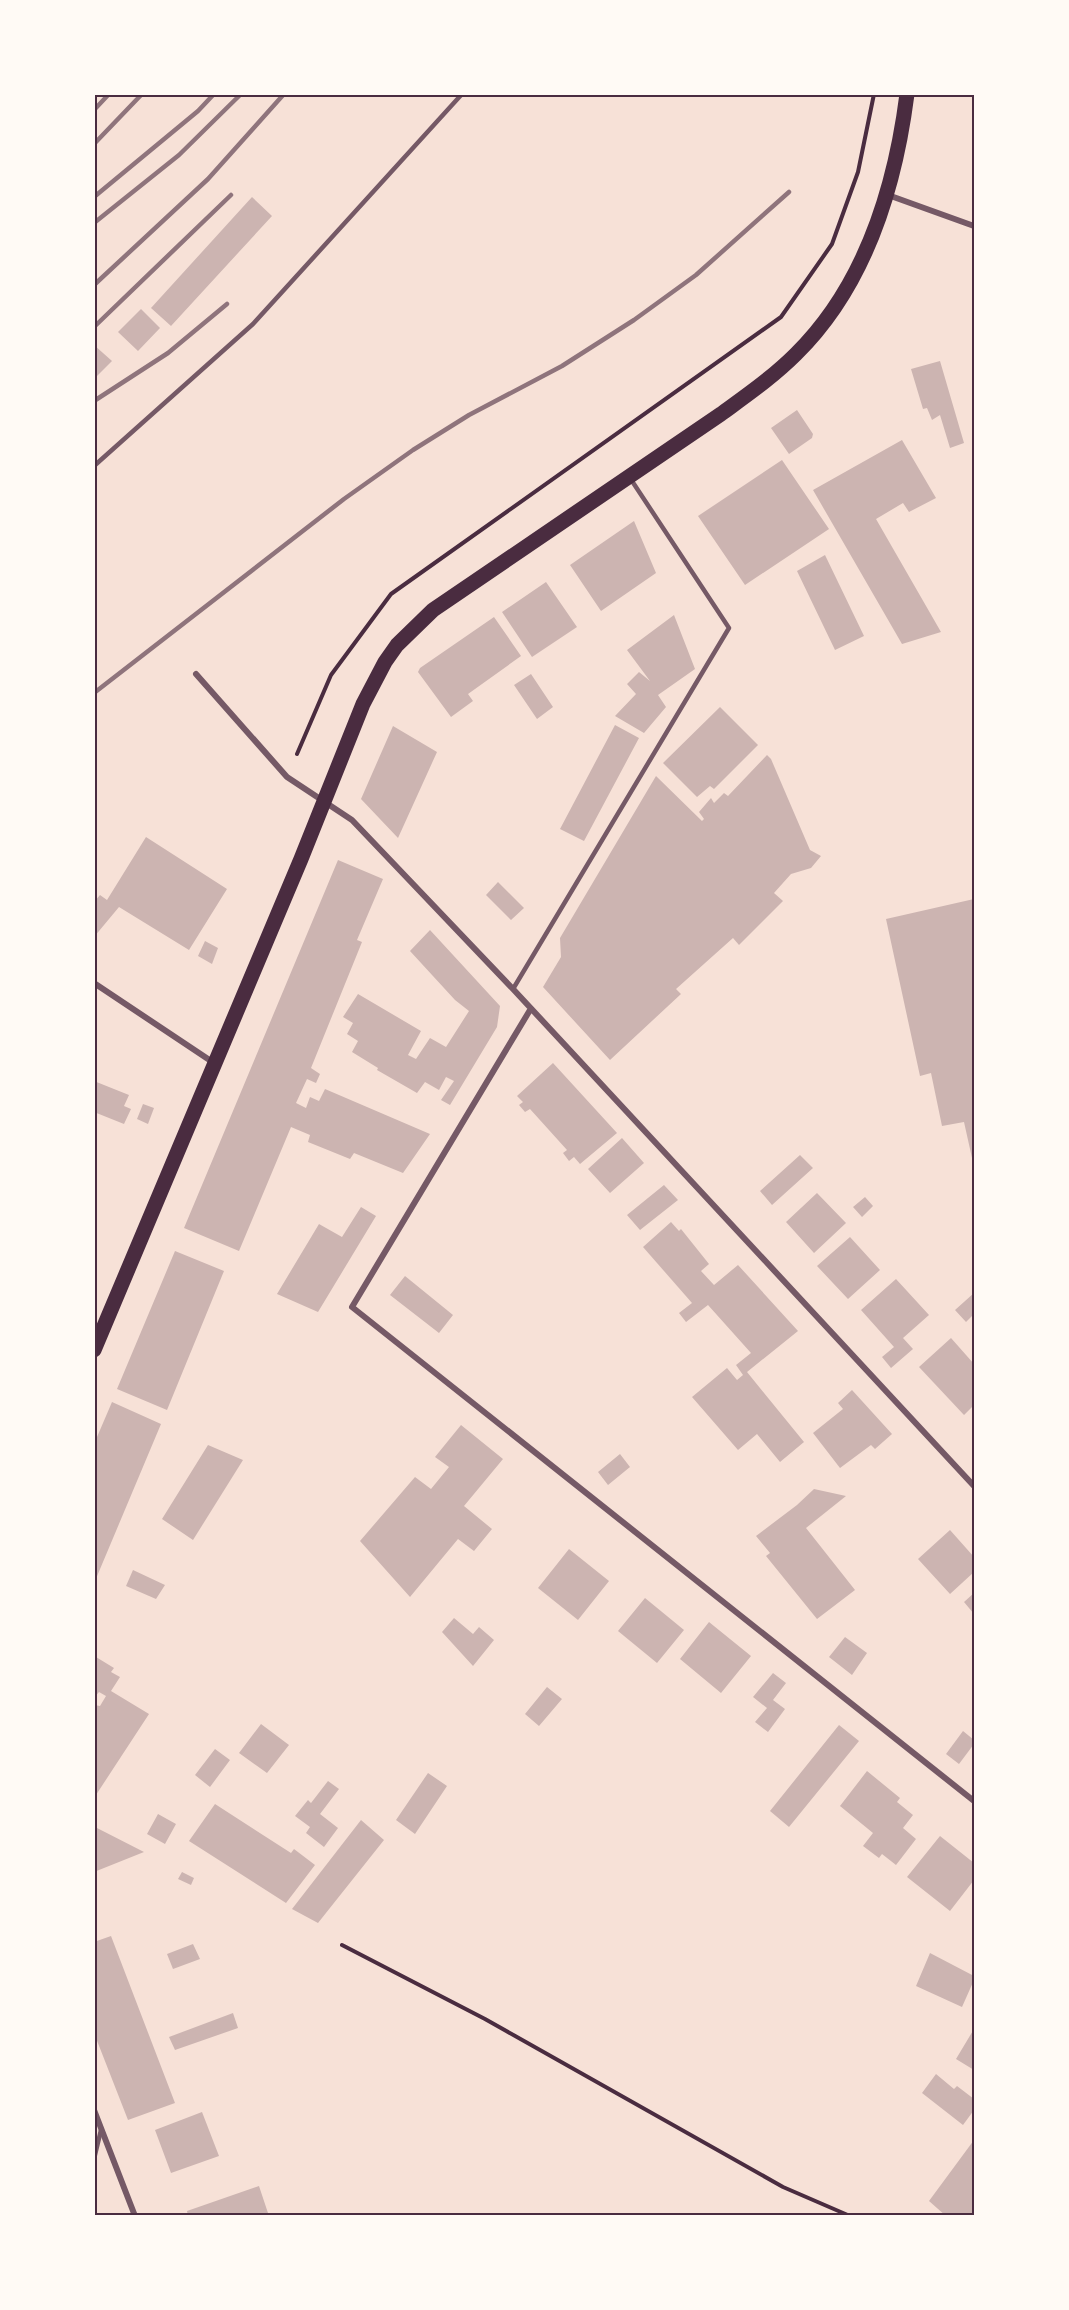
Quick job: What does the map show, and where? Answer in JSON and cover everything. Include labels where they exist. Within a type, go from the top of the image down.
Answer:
[{"type":"main road","points":[[94,1350],[324,801],[354,723],[384,662],[410,631],[433,610],[721,414],[763,383],[796,353],[828,316],[871,239],[888,195],[897,160],[907,94]]},
{"type":"street","points":[[888,195],[975,226]]},
{"type":"street","points":[[196,674],[287,777],[352,820],[513,989],[530,1010],[975,1486]]},
{"type":"street","points":[[94,983],[215,1063]]},
{"type":"street","points":[[530,1010],[352,1307],[975,1801]]},
{"type":"street","points":[[94,2110],[135,2216]]},
{"type":"lane","points":[[94,465],[253,324],[462,94]]},
{"type":"lane","points":[[513,989],[729,628],[629,476]]},
{"type":"lane","points":[[94,2159],[101,2127]]},
{"type":"path","points":[[287,777],[331,675],[391,594],[781,317],[832,244],[858,172],[874,94]]},
{"type":"path","points":[[342,1945],[485,2019],[783,2187],[850,2216]]},
{"type":"building","points":[[252,197],[272,216],[171,326],[151,308]]},
{"type":"building","points":[[141,309],[160,328],[138,351],[118,332]]},
{"type":"building","points":[[94,345],[112,361],[94,379]]},
{"type":"building","points":[[940,361],[964,443],[950,448],[940,415],[932,420],[927,408],[923,409],[911,369]]},
{"type":"building","points":[[797,410],[813,434],[812,438],[789,454],[771,428]]},
{"type":"building","points":[[902,440],[936,498],[909,512],[903,503],[876,519],[941,632],[902,644],[813,490]]},
{"type":"building","points":[[782,460],[829,529],[745,585],[698,516]]},
{"type":"building","points":[[634,521],[656,573],[601,611],[570,565]]},
{"type":"building","points":[[825,555],[864,636],[835,650],[797,571]]},
{"type":"building","points":[[546,582],[577,627],[532,657],[502,612]]},
{"type":"building","points":[[674,615],[695,669],[658,695],[666,707],[644,733],[615,716],[636,694],[627,684],[639,672],[650,681],[627,650]]},
{"type":"building","points":[[494,617],[521,656],[468,694],[473,701],[451,717],[418,672],[420,668]]},
{"type":"building","points":[[531,674],[553,707],[537,719],[514,685]]},
{"type":"building","points":[[720,707],[758,745],[714,789],[710,786],[697,797],[663,763]]},
{"type":"building","points":[[615,725],[639,738],[584,841],[560,829]]},
{"type":"building","points":[[393,726],[437,752],[398,838],[361,799]]},
{"type":"building","points":[[767,755],[771,759],[810,850],[821,856],[811,868],[791,874],[774,893],[783,901],[739,945],[733,938],[676,989],[681,994],[610,1060],[543,987],[561,957],[560,938],[656,776],[702,821],[704,819],[699,812],[711,798],[714,803],[724,793],[728,796]]},
{"type":"building","points":[[146,837],[227,889],[189,950],[119,907],[94,937],[94,902],[100,895],[107,900]]},
{"type":"building","points":[[338,860],[383,879],[357,940],[362,942],[311,1068],[320,1074],[316,1083],[307,1079],[296,1103],[306,1108],[310,1097],[319,1101],[325,1089],[430,1134],[403,1173],[354,1153],[350,1159],[308,1142],[310,1135],[291,1127],[239,1251],[184,1228]]},
{"type":"building","points":[[498,882],[524,908],[511,920],[486,895]]},
{"type":"building","points":[[974,899],[974,1167],[964,1122],[942,1126],[931,1073],[920,1076],[886,919]]},
{"type":"building","points":[[430,930],[500,1006],[497,1027],[450,1105],[441,1100],[454,1081],[446,1077],[439,1090],[425,1082],[417,1093],[377,1070],[378,1068],[352,1052],[358,1041],[347,1034],[353,1023],[343,1017],[358,994],[421,1031],[408,1055],[416,1059],[430,1038],[446,1047],[469,1011],[455,1000],[410,951]]},
{"type":"building","points":[[205,941],[218,948],[212,964],[198,956]]},
{"type":"building","points":[[553,1063],[617,1133],[580,1164],[574,1157],[569,1161],[563,1153],[567,1150],[530,1109],[525,1112],[519,1105],[523,1102],[517,1096]]},
{"type":"building","points":[[94,1081],[129,1095],[124,1106],[131,1109],[124,1124],[94,1112]]},
{"type":"building","points":[[143,1104],[154,1108],[148,1124],[137,1119]]},
{"type":"building","points":[[622,1138],[644,1163],[610,1193],[588,1169]]},
{"type":"building","points":[[800,1155],[813,1168],[772,1205],[760,1191]]},
{"type":"building","points":[[664,1185],[678,1200],[640,1230],[627,1215]]},
{"type":"building","points":[[817,1193],[846,1223],[814,1253],[786,1222]]},
{"type":"building","points":[[865,1197],[873,1206],[862,1217],[853,1207]]},
{"type":"building","points":[[361,1207],[376,1216],[318,1312],[277,1294],[319,1224],[342,1237]]},
{"type":"building","points":[[671,1222],[679,1231],[681,1229],[709,1264],[701,1271],[714,1285],[738,1265],[798,1331],[747,1372],[804,1442],[780,1462],[757,1434],[738,1450],[692,1397],[727,1368],[737,1380],[743,1375],[736,1365],[751,1353],[708,1305],[686,1322],[679,1313],[692,1303],[643,1247]]},
{"type":"building","points":[[850,1237],[880,1270],[848,1299],[817,1266]]},
{"type":"building","points":[[175,1251],[224,1271],[167,1410],[117,1389]]},
{"type":"building","points":[[405,1276],[453,1315],[439,1333],[390,1295]]},
{"type":"building","points":[[896,1279],[929,1315],[903,1338],[913,1349],[891,1368],[882,1357],[894,1347],[861,1310]]},
{"type":"building","points":[[974,1293],[974,1314],[966,1322],[955,1310]]},
{"type":"building","points":[[951,1338],[974,1364],[974,1405],[964,1415],[919,1367]]},
{"type":"building","points":[[852,1390],[892,1434],[875,1449],[871,1445],[840,1468],[813,1433],[843,1409],[838,1403]]},
{"type":"building","points":[[112,1402],[161,1424],[95,1581],[94,1444]]},
{"type":"building","points":[[461,1425],[503,1459],[464,1506],[492,1529],[474,1551],[458,1539],[410,1597],[360,1541],[415,1477],[431,1489],[449,1467],[435,1457]]},
{"type":"building","points":[[208,1445],[243,1460],[193,1540],[162,1519]]},
{"type":"building","points":[[620,1454],[630,1467],[608,1485],[598,1472]]},
{"type":"building","points":[[814,1489],[846,1496],[806,1528],[855,1590],[817,1619],[766,1556],[770,1553],[756,1536]]},
{"type":"building","points":[[950,1530],[974,1557],[974,1572],[950,1594],[918,1559]]},
{"type":"building","points":[[569,1549],[609,1581],[578,1620],[538,1588]]},
{"type":"building","points":[[133,1570],[165,1585],[156,1599],[126,1586]]},
{"type":"building","points":[[974,1593],[974,1614],[964,1602]]},
{"type":"building","points":[[645,1598],[684,1630],[657,1663],[618,1631]]},
{"type":"building","points":[[454,1618],[473,1634],[479,1627],[494,1640],[473,1666],[442,1632]]},
{"type":"building","points":[[709,1622],[751,1656],[721,1693],[680,1659]]},
{"type":"building","points":[[845,1637],[867,1653],[852,1675],[829,1657]]},
{"type":"building","points":[[96,1657],[114,1668],[111,1672],[120,1677],[111,1691],[149,1714],[94,1798],[94,1705],[100,1706],[106,1696],[99,1692],[94,1698]]},
{"type":"building","points":[[773,1673],[786,1683],[773,1700],[785,1709],[768,1732],[755,1722],[767,1708],[753,1697]]},
{"type":"building","points":[[547,1687],[562,1699],[539,1726],[525,1714]]},
{"type":"building","points":[[261,1724],[289,1745],[267,1773],[239,1753]]},
{"type":"building","points":[[839,1725],[859,1741],[789,1827],[770,1811]]},
{"type":"building","points":[[963,1731],[974,1740],[974,1744],[959,1764],[946,1754]]},
{"type":"building","points":[[215,1749],[230,1760],[210,1787],[195,1775]]},
{"type":"building","points":[[867,1771],[900,1798],[897,1802],[913,1815],[903,1828],[916,1839],[896,1865],[882,1854],[879,1858],[863,1846],[873,1833],[840,1806]]},
{"type":"building","points":[[428,1773],[447,1786],[415,1834],[396,1820]]},
{"type":"building","points":[[328,1781],[339,1789],[320,1814],[338,1828],[324,1847],[306,1833],[310,1827],[295,1816],[308,1800],[311,1803]]},
{"type":"building","points":[[215,1804],[291,1853],[294,1849],[315,1865],[286,1903],[189,1841]]},
{"type":"building","points":[[158,1814],[176,1824],[165,1844],[147,1834]]},
{"type":"building","points":[[361,1820],[384,1840],[318,1923],[292,1909]]},
{"type":"building","points":[[97,1828],[144,1852],[94,1872],[94,1829]]},
{"type":"building","points":[[940,1836],[974,1863],[974,1880],[950,1911],[907,1877]]},
{"type":"building","points":[[182,1872],[194,1878],[191,1885],[178,1879]]},
{"type":"building","points":[[111,1936],[175,2103],[128,2120],[94,2033],[94,1942]]},
{"type":"building","points":[[193,1944],[200,1959],[173,1969],[167,1954]]},
{"type":"building","points":[[930,1953],[974,1976],[962,2007],[916,1986]]},
{"type":"building","points":[[233,2013],[238,2028],[175,2050],[169,2037]]},
{"type":"building","points":[[974,2029],[974,2070],[956,2059]]},
{"type":"building","points":[[936,2074],[954,2089],[957,2086],[974,2099],[974,2110],[963,2125],[922,2093]]},
{"type":"building","points":[[202,2112],[219,2156],[171,2173],[155,2130]]},
{"type":"building","points":[[974,2140],[974,2216],[946,2216],[929,2201]]},
{"type":"building","points":[[259,2186],[269,2216],[188,2216],[187,2211]]},
{"type":"railway","points":[[94,110],[109,94]]},
{"type":"railway","points":[[94,144],[142,94]]},
{"type":"railway","points":[[94,197],[198,111],[214,94]]},
{"type":"railway","points":[[94,223],[179,155],[241,94]]},
{"type":"railway","points":[[94,285],[208,179],[284,94]]},
{"type":"railway","points":[[94,693],[344,499],[413,450],[469,415],[562,366],[634,320],[696,275],[789,192]]},
{"type":"railway","points":[[94,327],[231,195]]},
{"type":"railway","points":[[94,401],[168,353],[227,304]]}]
